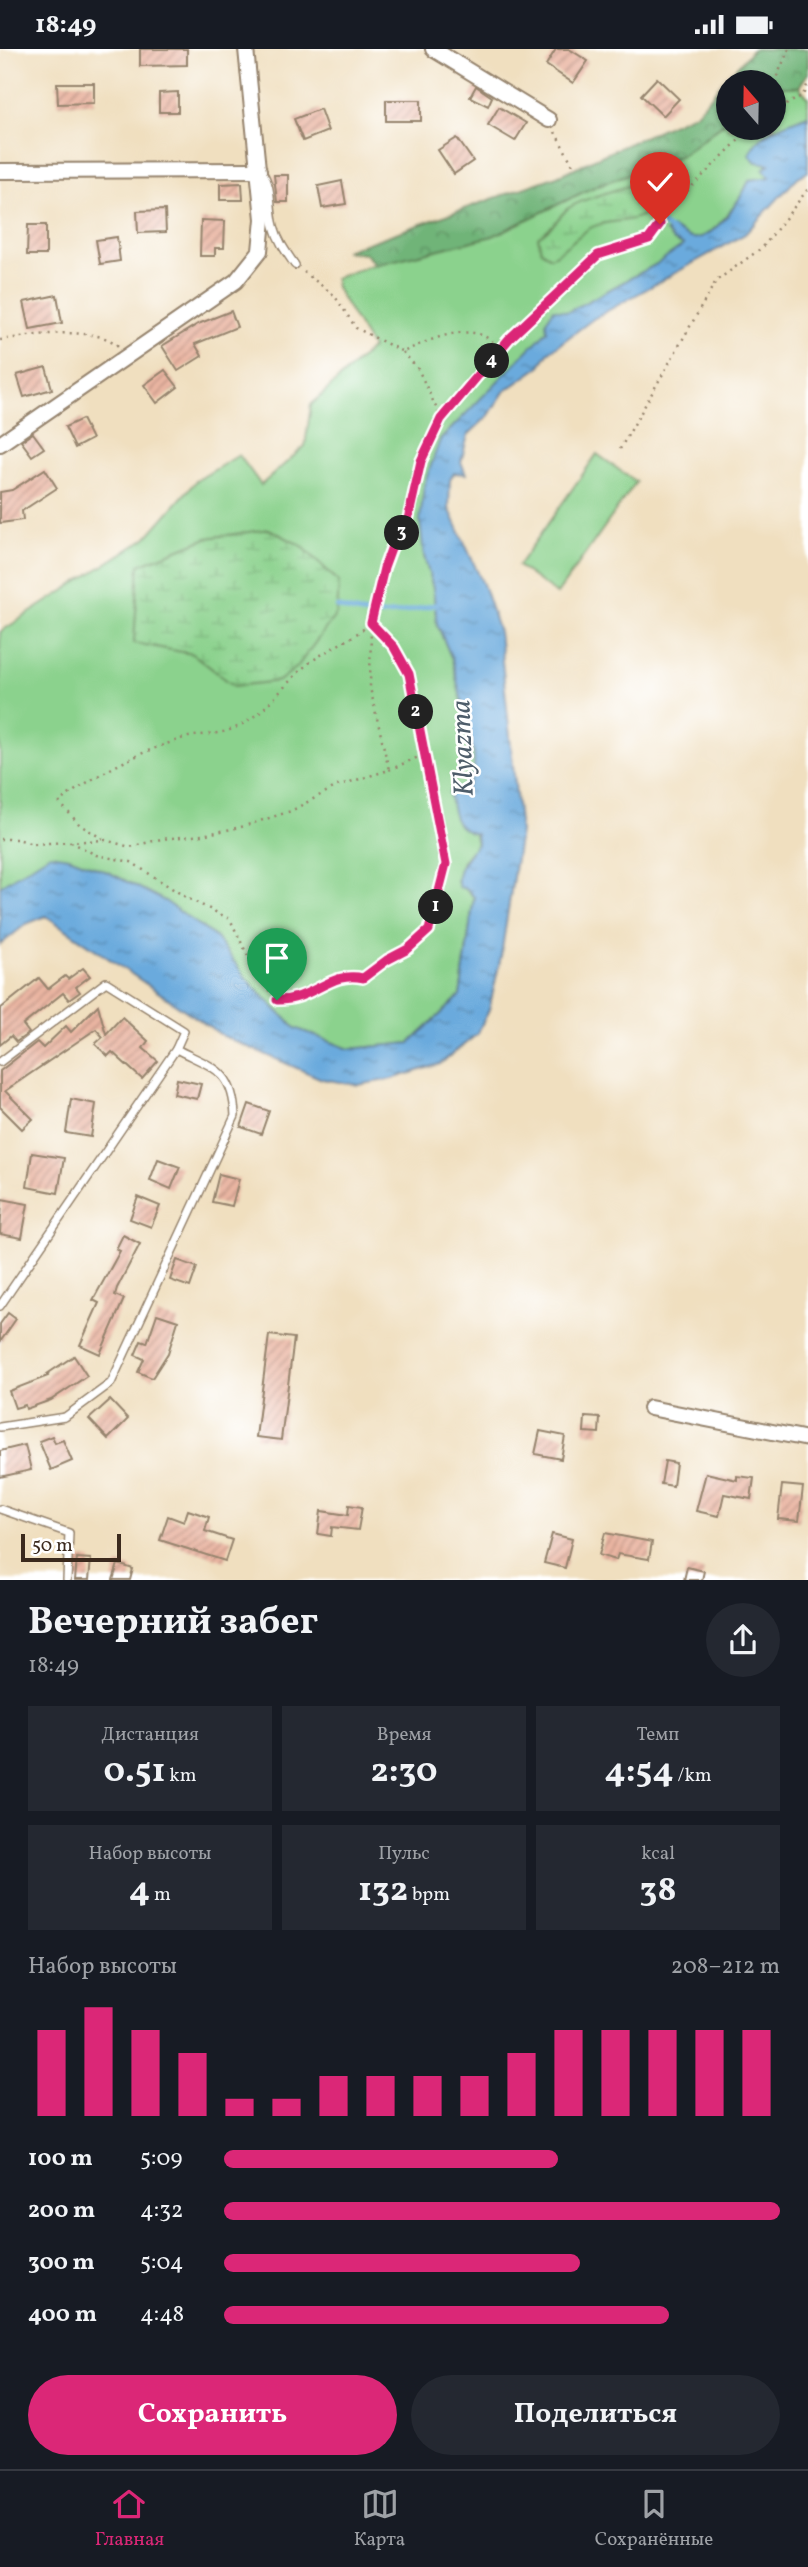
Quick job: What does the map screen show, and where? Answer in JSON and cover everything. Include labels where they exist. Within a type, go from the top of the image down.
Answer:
[{"type":"street","points":[[0,444],[236,281],[260,251],[263,219],[246,49]]},
{"type":"street","points":[[433,49],[549,120]]},
{"type":"street","points":[[0,171],[259,170]]},
{"type":"street","points":[[650,1408],[808,1439]]},
{"type":"lane","points":[[259,170],[268,185],[273,224],[281,245],[295,265]]},
{"type":"lane","points":[[0,1062],[106,982],[184,1031],[176,1049],[0,1306]]},
{"type":"lane","points":[[0,1427],[65,1417],[111,1383],[234,1116],[234,1090],[218,1070],[176,1049]]},
{"type":"lane","points":[[0,1509],[69,1533],[67,1580]]},
{"type":"path","points":[[780,70],[789,49]]},
{"type":"path","points":[[786,105],[803,95],[808,83]]},
{"type":"path","points":[[549,120],[573,165]]},
{"type":"path","points":[[389,770],[370,688],[372,616],[391,549],[407,524],[426,446],[441,419],[509,339],[598,255],[649,239],[666,215],[739,140]]},
{"type":"path","points":[[620,449],[716,281],[762,247],[808,189]]},
{"type":"path","points":[[295,265],[334,295],[356,328],[403,352],[418,369],[441,419]]},
{"type":"path","points":[[0,340],[59,332],[86,335],[116,342],[128,356]]},
{"type":"path","points":[[403,352],[446,336],[465,333],[483,336],[502,349]]},
{"type":"path","points":[[69,841],[96,855],[131,862],[187,898],[230,919],[258,977],[277,1000],[295,1000],[330,981],[351,975],[363,978],[387,960],[408,949],[429,930],[446,864],[409,674],[394,647],[371,623]]},
{"type":"path","points":[[371,623],[304,667],[267,706],[233,729],[178,740],[130,759],[92,778],[59,802],[80,825],[105,840],[130,847],[160,839],[242,827],[291,811],[337,786],[389,770],[416,758],[422,742]]},
{"type":"path","points":[[0,839],[18,839],[32,844],[105,840]]},
{"type":"green space","points":[[753,49],[808,49],[808,73],[799,87],[786,87],[786,70],[734,70]]},
{"type":"green space","points":[[786,86],[799,87],[808,97],[808,115],[786,124]]},
{"type":"green space","points":[[716,91],[716,129],[681,155],[596,186],[493,236],[375,265],[366,254],[345,251],[557,176],[696,113]]},
{"type":"green space","points":[[716,129],[716,140],[758,140],[749,155],[769,164],[770,177],[749,181],[726,217],[709,233],[693,238],[666,232],[674,241],[684,245],[655,265],[568,312],[440,440],[424,556],[433,588],[437,624],[452,659],[474,755],[474,770],[465,792],[477,844],[463,861],[457,881],[474,897],[460,996],[410,1043],[349,1049],[295,1028],[252,985],[215,937],[165,901],[110,873],[69,857],[0,886],[0,632],[146,538],[196,481],[239,455],[261,485],[305,446],[311,405],[372,348],[336,288],[335,278],[681,155]]},
{"type":"green space","points":[[645,182],[655,194],[652,206],[646,213],[628,220],[596,225],[551,257],[541,251],[538,237],[572,206],[604,193]]},
{"type":"green space","points":[[597,454],[636,482],[557,594],[518,566]]},
{"type":"green space","points":[[269,529],[302,546],[339,582],[337,613],[297,667],[279,681],[234,686],[193,654],[134,643],[139,565],[207,538]]},
{"type":"water","points":[[808,115],[808,172],[798,177],[745,234],[593,319],[548,353],[539,367],[504,392],[489,415],[468,435],[461,462],[466,474],[454,473],[450,480],[449,508],[483,584],[499,632],[520,832],[501,956],[489,1010],[477,1034],[440,1064],[392,1079],[358,1085],[322,1079],[223,1036],[46,916],[26,924],[0,945],[0,886],[50,854],[69,857],[110,873],[165,901],[215,937],[252,985],[295,1028],[349,1049],[410,1043],[460,996],[474,897],[468,890],[459,887],[458,875],[462,864],[477,844],[476,834],[463,829],[455,819],[449,792],[456,788],[465,792],[474,770],[474,755],[452,659],[437,624],[420,521],[424,485],[440,440],[547,331],[546,321],[554,309],[568,312],[655,265],[683,245],[674,241],[666,232],[672,228],[692,238],[709,233],[718,226],[741,197],[749,180],[770,177],[763,169],[769,164],[756,162],[749,155],[758,140],[786,140],[786,124]]},
{"type":"building","points":[[140,49],[187,49],[187,65],[140,66]]},
{"type":"building","points":[[556,49],[569,49],[588,61],[573,83],[546,65]]},
{"type":"building","points":[[657,78],[679,99],[663,116],[641,95]]},
{"type":"building","points":[[57,83],[94,83],[94,103],[58,104]]},
{"type":"building","points":[[476,86],[492,97],[488,106],[470,97]]},
{"type":"building","points":[[178,92],[178,112],[159,112],[159,93]]},
{"type":"building","points":[[386,100],[421,100],[421,121],[386,121]]},
{"type":"building","points":[[499,107],[526,123],[515,141],[488,125]]},
{"type":"building","points":[[320,109],[328,131],[303,141],[294,119]]},
{"type":"building","points":[[457,138],[473,161],[454,174],[438,150]]},
{"type":"building","points":[[274,175],[288,175],[288,202],[277,202]]},
{"type":"building","points":[[342,181],[346,204],[322,208],[318,186]]},
{"type":"building","points":[[242,183],[243,200],[220,200],[220,184]]},
{"type":"building","points":[[165,210],[166,232],[138,233],[137,211]]},
{"type":"building","points":[[201,220],[225,221],[224,248],[215,248],[215,256],[200,256]]},
{"type":"building","points":[[28,225],[46,225],[46,255],[27,255]]},
{"type":"building","points":[[117,237],[120,261],[100,264],[96,240]]},
{"type":"building","points":[[57,295],[62,323],[30,329],[24,302]]},
{"type":"building","points":[[231,311],[237,327],[195,344],[202,356],[178,371],[162,346],[198,324]]},
{"type":"building","points":[[46,367],[52,389],[24,397],[17,375]]},
{"type":"building","points":[[165,370],[178,387],[157,403],[144,385]]},
{"type":"building","points":[[82,419],[92,439],[75,448],[65,427]]},
{"type":"building","points":[[33,433],[44,448],[32,456],[21,441]]},
{"type":"building","points":[[45,469],[57,488],[22,511],[23,520],[0,523],[0,492],[12,490]]},
{"type":"building","points":[[83,968],[90,976],[76,987],[80,992],[69,1000],[63,993],[23,1025],[29,1033],[16,1042],[11,1036],[0,1045],[0,1009],[39,978],[48,989],[65,976],[68,979]]},
{"type":"building","points":[[98,1005],[106,1034],[122,1017],[148,1041],[143,1048],[158,1061],[142,1079],[112,1052],[108,1056],[95,1044],[103,1037],[96,1029],[5,1091],[33,1119],[22,1129],[0,1107],[0,1071],[37,1042],[43,1048],[66,1026],[71,1032]]},
{"type":"building","points":[[177,1079],[201,1084],[197,1099],[174,1094]]},
{"type":"building","points":[[71,1099],[96,1104],[91,1137],[66,1133]]},
{"type":"building","points":[[249,1104],[269,1111],[261,1134],[241,1127]]},
{"type":"building","points":[[32,1153],[64,1158],[58,1193],[27,1187]]},
{"type":"building","points":[[158,1159],[180,1167],[171,1189],[150,1180]]},
{"type":"building","points":[[219,1174],[239,1179],[232,1206],[212,1202]]},
{"type":"building","points":[[138,1197],[160,1206],[151,1227],[130,1219]]},
{"type":"building","points":[[2,1199],[28,1204],[22,1238],[0,1234]]},
{"type":"building","points":[[123,1235],[140,1244],[117,1288],[115,1295],[124,1299],[100,1354],[80,1345],[99,1303],[93,1300],[120,1251],[116,1249]]},
{"type":"building","points":[[177,1260],[197,1267],[190,1287],[170,1280]]},
{"type":"building","points":[[8,1313],[16,1319],[0,1342],[0,1324]]},
{"type":"building","points":[[157,1314],[178,1321],[168,1353],[152,1378],[138,1372],[144,1359],[135,1355],[141,1341],[147,1343]]},
{"type":"building","points":[[269,1335],[294,1338],[281,1440],[256,1437]]},
{"type":"building","points":[[74,1356],[87,1376],[51,1400],[26,1409],[25,1405],[15,1408],[9,1391],[48,1376],[47,1374]]},
{"type":"building","points":[[110,1400],[128,1419],[108,1439],[89,1419]]},
{"type":"building","points":[[585,1417],[600,1418],[599,1433],[584,1432]]},
{"type":"building","points":[[540,1431],[565,1436],[561,1459],[535,1454]]},
{"type":"building","points":[[52,1436],[55,1443],[63,1440],[72,1461],[51,1470],[39,1441]]},
{"type":"building","points":[[25,1445],[31,1470],[0,1477],[0,1451]]},
{"type":"building","points":[[665,1461],[676,1463],[673,1486],[661,1484]]},
{"type":"building","points":[[706,1473],[737,1480],[737,1476],[754,1478],[751,1499],[724,1494],[719,1516],[696,1511]]},
{"type":"building","points":[[782,1485],[803,1487],[799,1521],[778,1519]]},
{"type":"building","points":[[349,1505],[362,1507],[358,1530],[332,1527],[331,1536],[318,1534],[321,1511],[348,1515]]},
{"type":"building","points":[[188,1510],[209,1517],[205,1531],[232,1540],[225,1561],[160,1540],[168,1516],[184,1522]]},
{"type":"building","points":[[605,1533],[652,1542],[649,1559],[618,1554],[616,1560],[599,1555]]},
{"type":"building","points":[[552,1534],[572,1539],[565,1568],[544,1563]]},
{"type":"building","points":[[77,1558],[91,1559],[89,1580],[75,1580]]},
{"type":"building","points":[[118,1564],[133,1569],[130,1580],[113,1580]]},
{"type":"building","points":[[687,1567],[704,1571],[702,1580],[684,1580]]},
{"type":"waterway","points":[[647,215],[672,231]]},
{"type":"waterway","points":[[337,607],[376,615],[438,604]]},
{"type":"route","points":[[277,1000],[295,1000],[330,981],[351,975],[363,978],[372,973],[387,960],[408,949],[429,930],[439,897],[446,864],[409,674],[394,647],[371,623],[384,568],[391,549],[407,524],[426,446],[441,419],[509,339],[598,255],[649,239],[660,224]]},
{"type":"water label","name":"Klyazma","points":[[461,748]]}]
